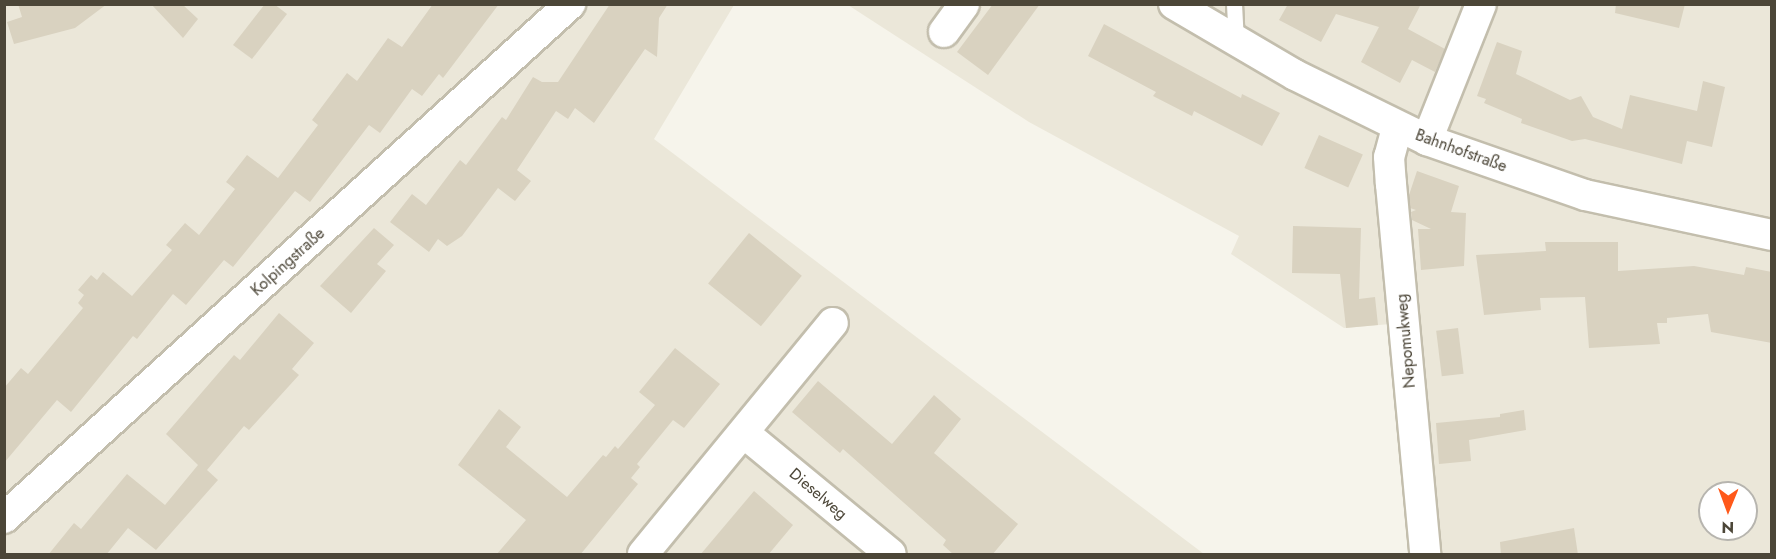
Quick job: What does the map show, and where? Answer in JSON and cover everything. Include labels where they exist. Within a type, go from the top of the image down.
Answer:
[{"type":"street","name":"Kolpingstraße","points":[[4,518],[570,4]]},
{"type":"street","points":[[944,32],[964,4]]},
{"type":"street","name":"Bahnhofstraße","points":[[1174,4],[1236,41],[1397,128],[1427,140],[1585,195],[1772,235]]},
{"type":"street","points":[[1427,140],[1481,4]]},
{"type":"street","name":"Nepomukweg","points":[[1397,128],[1389,157],[1425,555]]},
{"type":"street","points":[[643,555],[833,323]]},
{"type":"street","name":"Dieselweg","points":[[744,433],[891,555]]},
{"type":"lane","points":[[1234,4],[1236,41]]},
{"type":"shaded area","points":[[4,5],[734,5],[654,139],[1204,554],[5,554]]},
{"type":"shaded area","points":[[848,5],[1771,5],[1771,554],[1437,554],[1414,322],[1344,328],[1231,254],[1239,236],[1029,122]]},
{"type":"building","points":[[18,4],[107,4],[75,28],[14,44],[7,22],[22,17]]},
{"type":"building","points":[[151,4],[182,4],[198,19],[183,38]]},
{"type":"building","points":[[265,4],[274,4],[287,14],[252,59],[233,45]]},
{"type":"building","points":[[433,4],[499,4],[443,78],[439,74],[422,96],[412,89],[380,133],[369,125],[310,202],[295,191],[233,267],[224,260],[186,305],[173,294],[137,339],[133,336],[71,412],[57,400],[4,463],[4,388],[21,368],[28,374],[83,308],[78,303],[84,295],[78,290],[91,275],[97,280],[103,272],[132,296],[172,250],[166,245],[185,223],[199,235],[235,189],[226,182],[247,155],[278,178],[318,125],[312,120],[347,73],[357,81],[388,38],[402,47]]},
{"type":"building","points":[[610,4],[668,4],[659,18],[657,57],[645,49],[594,123],[575,108],[568,119],[556,111],[517,170],[531,181],[515,201],[498,188],[462,236],[447,246],[438,239],[429,252],[390,222],[412,194],[426,205],[460,160],[466,165],[502,117],[506,120],[533,77],[542,82],[558,82]]},
{"type":"building","points":[[993,4],[1040,4],[988,75],[957,52]]},
{"type":"building","points":[[1288,4],[1421,4],[1408,29],[1445,49],[1435,72],[1412,60],[1400,83],[1361,62],[1379,27],[1336,14],[1321,42],[1279,20]]},
{"type":"building","points":[[1616,4],[1685,4],[1679,28],[1615,13]]},
{"type":"building","points":[[1104,24],[1241,98],[1242,94],[1280,113],[1262,146],[1194,111],[1192,116],[1153,96],[1156,92],[1088,56]]},
{"type":"building","points":[[1497,42],[1522,51],[1516,74],[1570,100],[1581,96],[1593,117],[1622,129],[1630,95],[1697,111],[1703,81],[1725,87],[1712,147],[1687,141],[1682,164],[1585,139],[1572,141],[1521,123],[1522,119],[1484,103],[1486,99],[1477,96]]},
{"type":"building","points":[[1319,135],[1363,155],[1348,187],[1304,168]]},
{"type":"building","points":[[1417,171],[1459,186],[1451,212],[1466,213],[1464,266],[1421,270],[1418,229],[1431,229],[1412,220],[1411,212],[1416,210],[1410,208],[1409,195]]},
{"type":"building","points":[[1293,226],[1361,228],[1359,299],[1375,297],[1378,325],[1346,328],[1340,274],[1292,273]]},
{"type":"building","points":[[374,228],[394,245],[377,264],[386,271],[351,313],[320,286]]},
{"type":"building","points":[[749,233],[802,276],[761,326],[708,284]]},
{"type":"building","points":[[1545,242],[1618,242],[1618,271],[1694,266],[1744,275],[1746,267],[1772,272],[1772,343],[1711,332],[1708,314],[1667,318],[1667,323],[1657,323],[1660,344],[1589,348],[1585,297],[1540,298],[1541,310],[1484,315],[1476,255],[1546,251]]},
{"type":"building","points":[[279,313],[314,343],[292,369],[299,375],[249,430],[244,426],[207,470],[218,480],[156,550],[128,528],[106,555],[48,555],[74,523],[81,529],[127,474],[165,505],[198,465],[166,434],[234,355],[240,360]]},
{"type":"building","points":[[1458,328],[1464,374],[1442,376],[1436,331]]},
{"type":"building","points":[[675,348],[720,384],[684,428],[673,420],[637,464],[640,467],[631,478],[638,484],[580,555],[496,555],[526,520],[458,465],[499,409],[521,427],[506,447],[567,497],[603,455],[606,457],[615,446],[618,449],[655,405],[639,392]]},
{"type":"building","points":[[818,381],[892,444],[934,395],[961,419],[934,453],[1018,524],[992,555],[954,555],[943,545],[946,540],[843,449],[840,453],[792,412]]},
{"type":"building","points":[[1524,410],[1526,430],[1469,440],[1471,461],[1439,464],[1436,423],[1500,417],[1500,414]]},
{"type":"building","points":[[754,491],[793,525],[768,555],[700,555]]},
{"type":"building","points":[[1574,528],[1578,555],[1501,555],[1500,542]]}]
